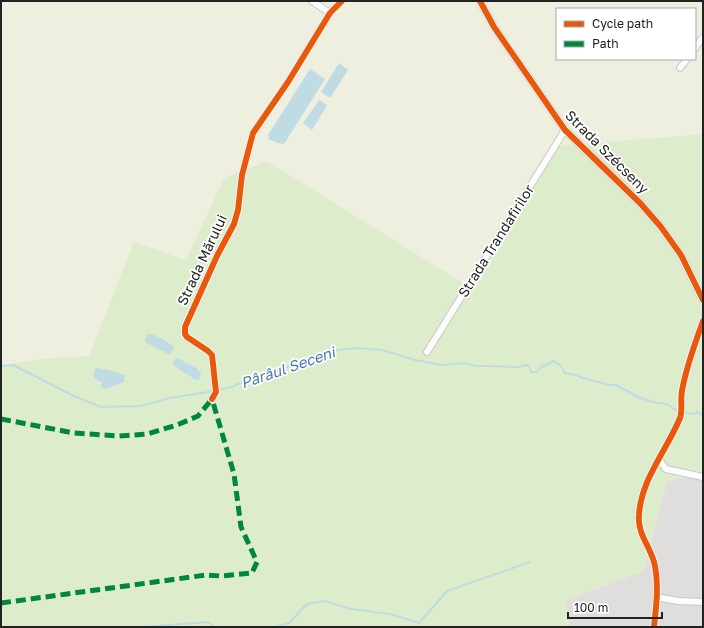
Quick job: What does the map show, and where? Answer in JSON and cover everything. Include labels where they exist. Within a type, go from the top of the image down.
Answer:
[{"type":"street","points":[[312,1],[330,13]]},
{"type":"street","name":"Strada Mărului","points":[[212,399],[216,390],[212,358],[210,353],[187,337],[184,332],[185,327],[217,256],[234,224],[238,210],[242,175],[253,133],[288,82],[330,13],[342,1]]},
{"type":"street","name":"Strada Szécseny","points":[[480,1],[494,27],[564,130],[641,204],[660,227],[681,255],[703,300]]},
{"type":"street","points":[[696,47],[703,37]]},
{"type":"street","points":[[680,68],[685,60]]},
{"type":"street","name":"Strada Trandafirilor","points":[[427,352],[564,130]]},
{"type":"street","points":[[654,627],[656,567],[651,553],[641,534],[638,516],[642,497],[651,472],[676,429],[681,412],[681,393],[685,376],[703,321]]},
{"type":"street","points":[[658,460],[666,469],[703,477]]},
{"type":"street","points":[[656,597],[678,601],[703,602]]},
{"type":"shaded area","points":[[703,471],[703,627],[570,627],[566,600],[643,571],[667,482]]},
{"type":"green space","points":[[1,1],[703,1],[703,134],[559,146],[474,290],[267,161],[224,178],[186,260],[134,242],[89,356],[39,359],[1,366]]},
{"type":"green space","points":[[703,134],[703,471],[667,482],[643,571],[566,600],[570,627],[1,627],[1,366],[39,359],[89,356],[134,242],[186,260],[224,178],[267,161],[474,290],[559,146]]},
{"type":"water","points":[[339,63],[348,70],[330,98],[321,92]]},
{"type":"water","points":[[310,69],[325,79],[284,144],[277,143],[269,139],[268,135]]},
{"type":"water","points":[[319,100],[327,105],[312,130],[303,123]]},
{"type":"water","points":[[147,334],[158,337],[174,346],[170,355],[145,342]]},
{"type":"water","points":[[177,358],[195,367],[201,373],[199,380],[196,380],[174,366],[173,362]]},
{"type":"water","points":[[96,368],[125,375],[124,382],[104,389],[101,387],[102,382],[93,376]]},
{"type":"waterway","name":"Pârâul Seceni","points":[[1,366],[13,365],[74,396],[101,407],[140,406],[170,398],[231,387],[262,374],[301,363],[330,351],[355,348],[382,350],[415,360],[442,365],[466,363],[475,366],[519,367],[526,365],[529,366],[531,372],[537,372],[541,367],[554,361],[561,366],[565,373],[609,385],[616,385],[640,398],[667,404],[677,411],[694,414],[698,412],[703,416]]},
{"type":"waterway","points":[[275,627],[289,623],[307,604],[324,601],[351,609],[390,614],[419,623],[447,591],[530,562]]},
{"type":"waterway","points":[[142,627],[208,622],[215,627]]},
{"type":"marked path","points":[[1,419],[74,433],[119,436],[147,434],[177,425],[198,416],[212,399]]},
{"type":"marked path","points":[[1,603],[206,575],[221,576],[252,573],[257,562],[241,527],[234,474],[212,399]]},
{"type":"cycle path","points":[[212,399],[216,392],[212,355],[187,337],[185,334],[185,327],[217,256],[234,224],[238,210],[242,175],[253,133],[288,82],[330,13],[342,1]]},
{"type":"cycle path","points":[[480,1],[494,27],[565,130],[641,204],[661,227],[681,255],[703,300]]},
{"type":"cycle path","points":[[654,627],[657,581],[653,559],[640,529],[639,515],[641,502],[649,477],[680,418],[681,394],[691,356],[703,321]]}]
